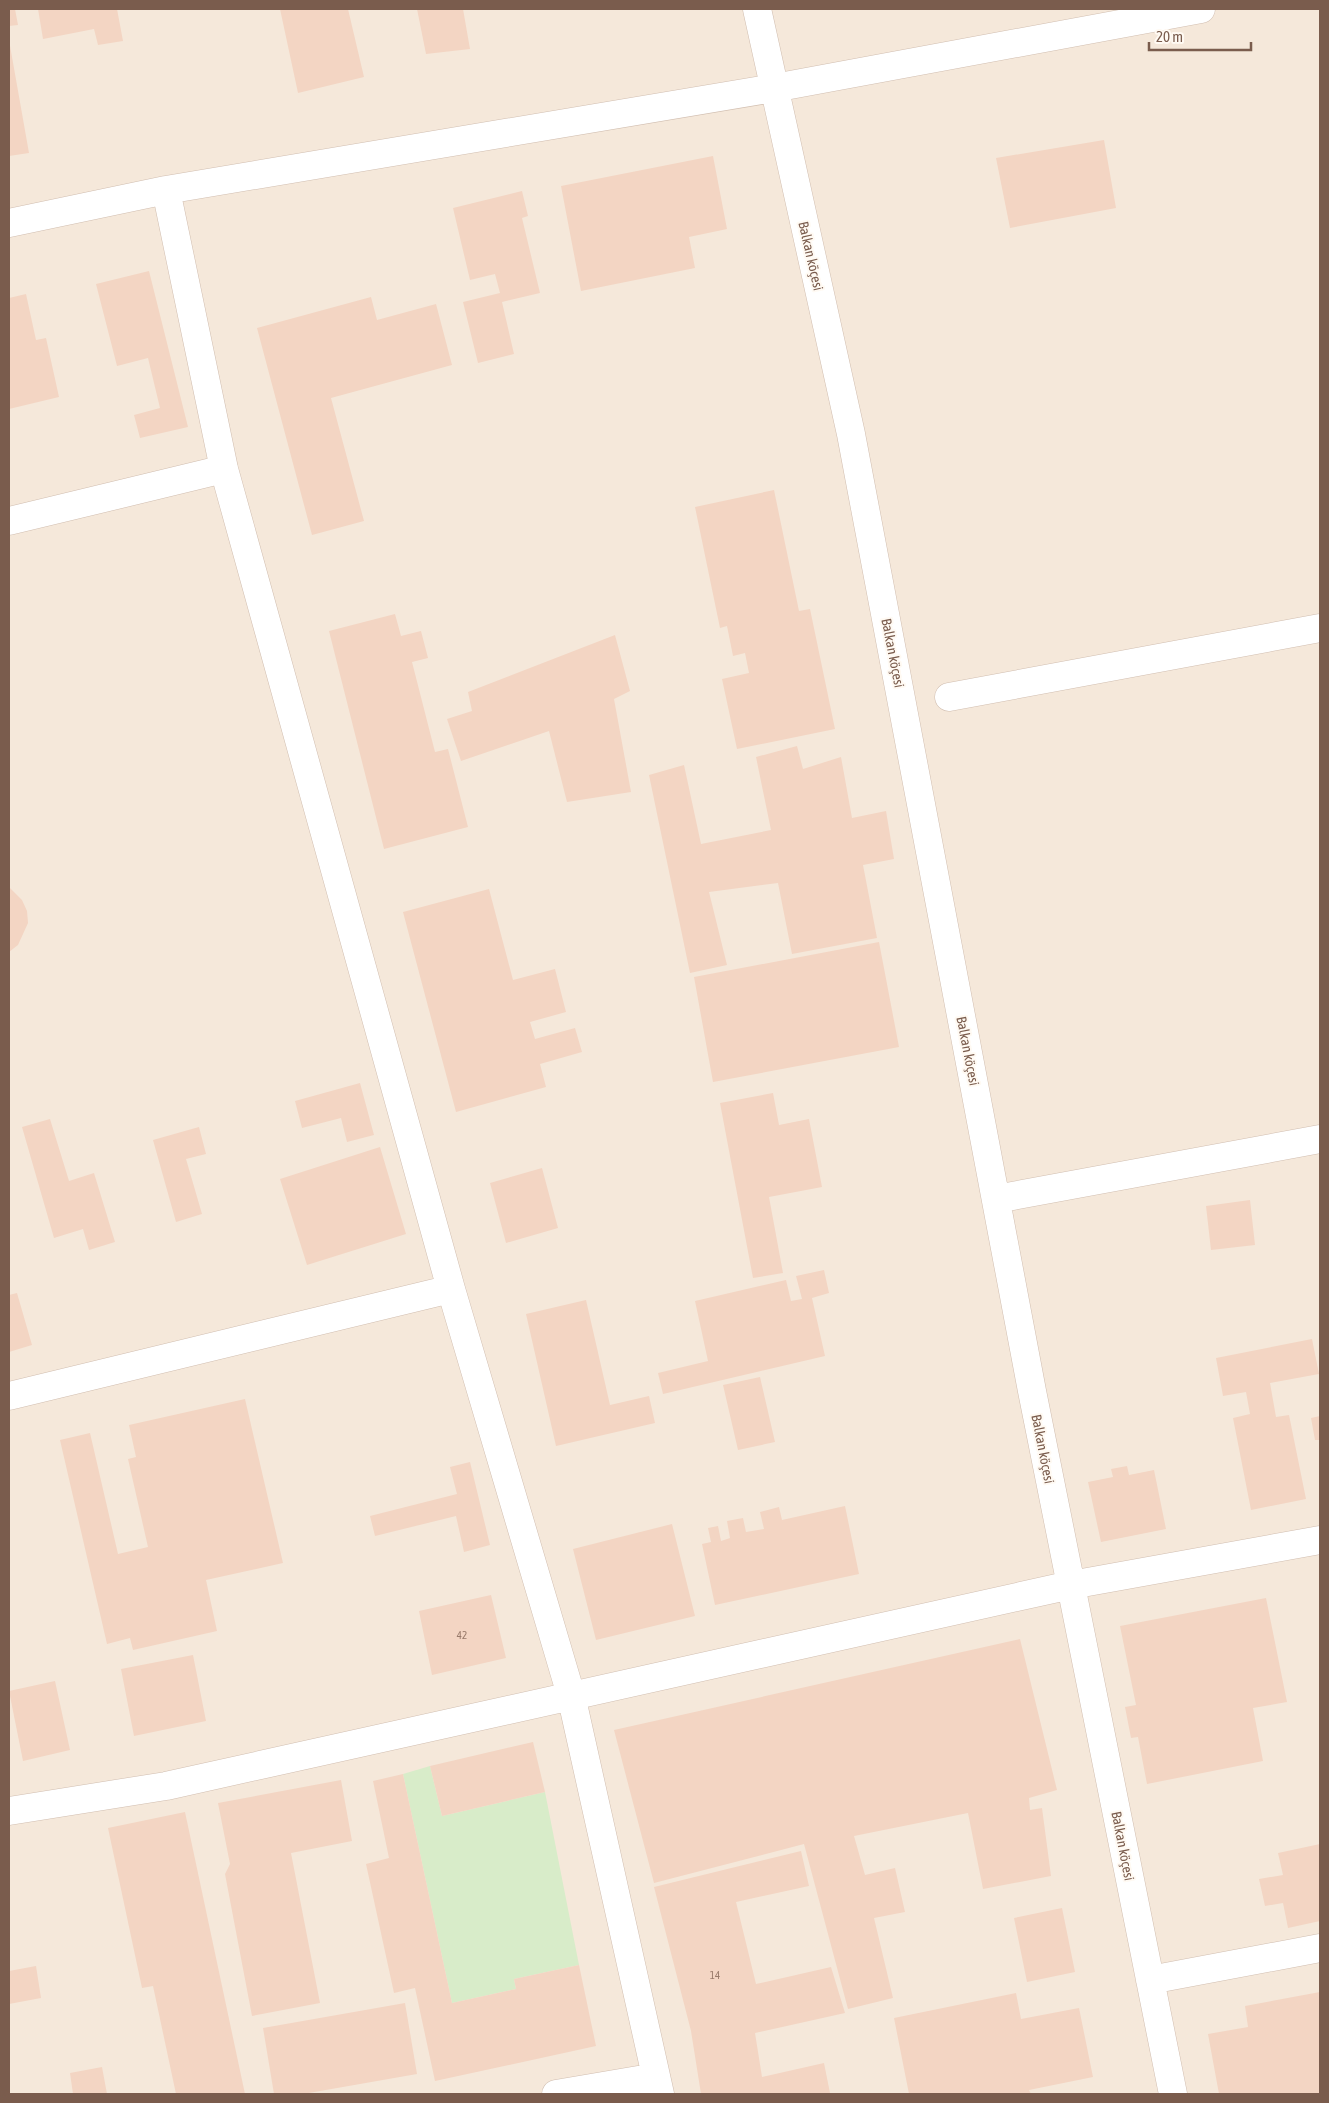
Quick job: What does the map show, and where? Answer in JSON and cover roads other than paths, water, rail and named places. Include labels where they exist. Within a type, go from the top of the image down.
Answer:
[{"type":"street","name":"Balkan köçesi","points":[[757,9],[851,434],[996,1199],[1173,2094]]},
{"type":"street","points":[[9,223],[166,190],[774,88],[1200,9]]},
{"type":"street","points":[[166,190],[224,469],[451,1289],[572,1695],[658,2086],[556,2094]]},
{"type":"street","points":[[9,520],[224,469]]},
{"type":"street","points":[[949,697],[1320,628]]},
{"type":"street","points":[[996,1199],[1320,1139]]},
{"type":"street","points":[[9,1396],[451,1289]]},
{"type":"street","points":[[9,1811],[166,1786],[1071,1585],[1320,1540]]},
{"type":"street","points":[[1150,1980],[1320,1948]]}]
